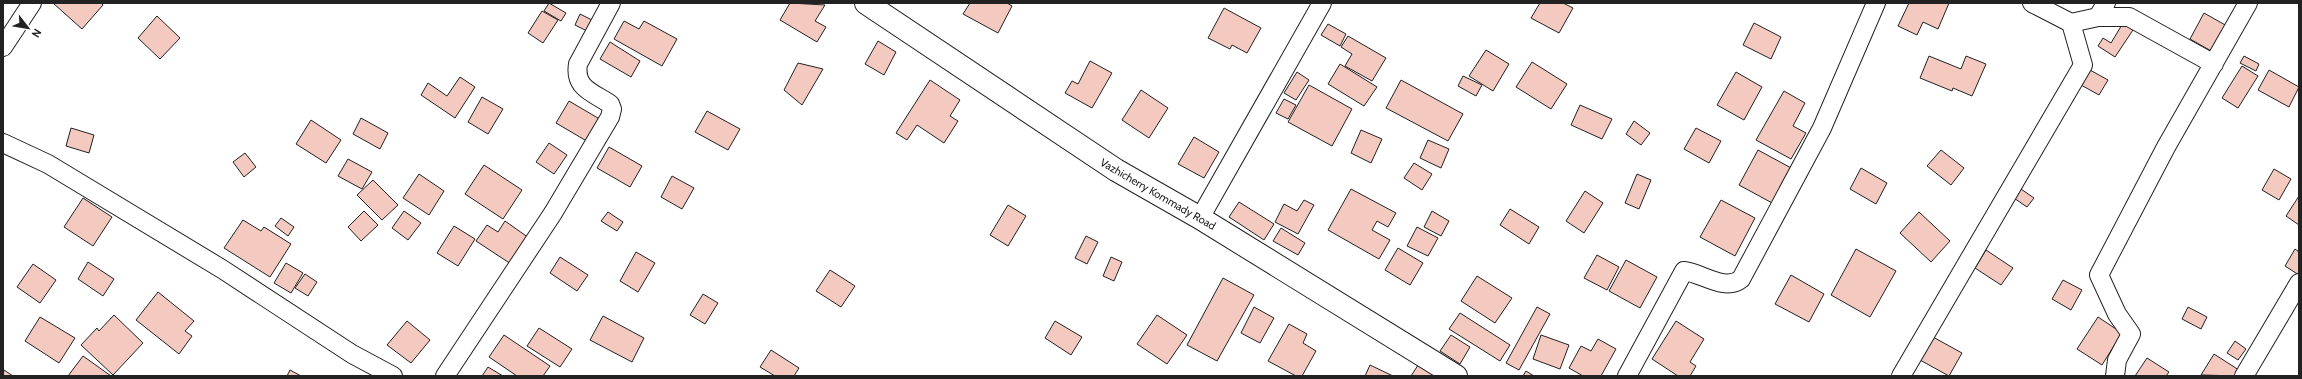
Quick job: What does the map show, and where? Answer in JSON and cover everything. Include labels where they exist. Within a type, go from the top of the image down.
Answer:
[{"type":"main road","name":"Vazhicherry Kommady Road","points":[[866,3],[1116,170],[1200,218],[1456,376]]},
{"type":"street","points":[[3,47],[32,3]]},
{"type":"street","points":[[445,376],[552,213],[610,117],[612,109],[610,104],[579,84],[576,75],[578,64],[611,3]]},
{"type":"street","points":[[1200,218],[1322,3]]},
{"type":"street","points":[[1627,376],[1684,271],[1727,284],[1736,283],[1741,278],[1822,128],[1876,3]]},
{"type":"street","points":[[1901,376],[2083,65],[2071,23],[2032,3]]},
{"type":"street","points":[[2115,376],[2117,360],[2131,334],[2117,314],[2099,275],[2166,147],[2248,3]]},
{"type":"street","points":[[2071,23],[2102,10],[2129,17],[2214,64]]},
{"type":"street","points":[[3,143],[68,176],[222,268],[352,354],[393,376]]},
{"type":"street","points":[[2244,376],[2299,283]]},
{"type":"building","points":[[53,3],[101,3],[103,5],[82,29]]},
{"type":"building","points":[[549,3],[566,13],[561,21],[544,11]]},
{"type":"building","points":[[790,3],[825,5],[815,21],[826,27],[817,42],[780,20]]},
{"type":"building","points":[[970,3],[1007,3],[1012,6],[998,33],[963,14]]},
{"type":"building","points":[[1540,3],[1563,3],[1573,8],[1559,33],[1531,18]]},
{"type":"building","points":[[1909,3],[1949,3],[1938,29],[1923,22],[1917,35],[1898,26]]},
{"type":"building","points":[[1224,8],[1261,28],[1247,53],[1232,45],[1230,49],[1208,38]]},
{"type":"building","points":[[542,11],[558,20],[543,43],[528,33]]},
{"type":"building","points":[[2204,13],[2227,26],[2213,52],[2190,39]]},
{"type":"building","points":[[580,14],[596,22],[591,33],[575,25]]},
{"type":"building","points":[[157,16],[180,38],[160,59],[138,38]]},
{"type":"building","points":[[624,21],[639,29],[644,21],[677,39],[662,66],[614,39]]},
{"type":"building","points":[[1754,23],[1781,37],[1771,59],[1743,45]]},
{"type":"building","points":[[2123,23],[2133,30],[2115,57],[2098,46],[2103,38],[2111,43]]},
{"type":"building","points":[[1328,24],[1346,34],[1340,46],[1321,35]]},
{"type":"building","points":[[1348,36],[1386,58],[1372,81],[1345,66],[1352,54],[1341,47]]},
{"type":"building","points":[[878,41],[896,52],[884,75],[865,64]]},
{"type":"building","points":[[610,42],[640,61],[631,77],[600,59]]},
{"type":"building","points":[[1486,50],[1509,64],[1493,91],[1469,76]]},
{"type":"building","points":[[1929,56],[1961,69],[1966,56],[1986,64],[1972,96],[1953,88],[1952,91],[1920,78]]},
{"type":"building","points":[[2244,56],[2259,64],[2256,71],[2240,63]]},
{"type":"building","points":[[1090,61],[1112,73],[1092,108],[1065,93],[1072,81],[1078,84]]},
{"type":"building","points":[[1532,62],[1567,84],[1551,109],[1516,87]]},
{"type":"building","points":[[798,63],[823,69],[802,105],[784,90]]},
{"type":"building","points":[[1340,64],[1377,87],[1364,106],[1328,84]]},
{"type":"building","points":[[2242,66],[2258,76],[2238,108],[2222,98]]},
{"type":"building","points":[[2090,70],[2108,80],[2099,95],[2081,85]]},
{"type":"building","points":[[2269,70],[2299,87],[2289,107],[2258,90]]},
{"type":"building","points":[[1297,72],[1309,80],[1296,100],[1284,93]]},
{"type":"building","points":[[1736,72],[1762,87],[1744,120],[1717,105]]},
{"type":"building","points":[[1463,76],[1482,85],[1476,96],[1458,86]]},
{"type":"building","points":[[460,77],[475,87],[455,118],[421,95],[428,83],[447,96]]},
{"type":"building","points":[[930,80],[960,100],[950,116],[958,121],[944,143],[917,125],[907,140],[896,133]]},
{"type":"building","points":[[1401,80],[1463,114],[1448,141],[1386,108]]},
{"type":"building","points":[[1309,85],[1352,109],[1332,146],[1288,122]]},
{"type":"building","points":[[1141,90],[1168,108],[1149,138],[1122,120]]},
{"type":"building","points":[[1784,91],[1805,103],[1793,126],[1806,133],[1791,159],[1756,140]]},
{"type":"building","points":[[482,97],[503,109],[488,134],[468,122]]},
{"type":"building","points":[[1284,99],[1296,105],[1288,119],[1276,113]]},
{"type":"building","points":[[569,101],[603,121],[590,143],[556,123]]},
{"type":"building","points":[[1580,105],[1612,119],[1602,139],[1571,125]]},
{"type":"building","points":[[707,111],[740,129],[728,150],[695,132]]},
{"type":"building","points":[[361,118],[388,133],[380,149],[353,134]]},
{"type":"building","points":[[311,120],[341,140],[326,163],[296,144]]},
{"type":"building","points":[[1634,121],[1650,133],[1641,145],[1626,134]]},
{"type":"building","points":[[71,128],[94,135],[89,153],[66,146]]},
{"type":"building","points":[[1696,128],[1721,141],[1709,163],[1684,149]]},
{"type":"building","points":[[1361,130],[1382,139],[1371,163],[1351,153]]},
{"type":"building","points":[[1194,137],[1219,152],[1204,178],[1178,164]]},
{"type":"building","points":[[1428,140],[1449,149],[1441,168],[1420,158]]},
{"type":"building","points":[[549,143],[567,155],[554,174],[536,162]]},
{"type":"building","points":[[609,147],[642,166],[630,187],[597,168]]},
{"type":"building","points":[[1758,150],[1793,169],[1774,204],[1739,185]]},
{"type":"building","points":[[1941,150],[1964,168],[1951,185],[1927,166]]},
{"type":"building","points":[[245,153],[256,167],[244,177],[233,162]]},
{"type":"building","points":[[348,159],[372,172],[362,189],[338,176]]},
{"type":"building","points":[[1414,163],[1432,174],[1422,190],[1404,178]]},
{"type":"building","points":[[484,165],[522,190],[503,219],[465,194]]},
{"type":"building","points":[[1861,168],[1887,183],[1876,204],[1850,189]]},
{"type":"building","points":[[2274,169],[2291,179],[2279,200],[2262,190]]},
{"type":"building","points":[[419,174],[444,191],[429,215],[403,198]]},
{"type":"building","points":[[1637,174],[1651,180],[1639,209],[1625,203]]},
{"type":"building","points":[[672,176],[694,188],[682,209],[661,197]]},
{"type":"building","points":[[373,180],[398,205],[382,220],[357,195]]},
{"type":"building","points":[[2018,187],[2034,198],[2027,207],[2011,196]]},
{"type":"building","points":[[1351,189],[1396,213],[1388,227],[1377,221],[1372,230],[1390,240],[1379,259],[1328,230]]},
{"type":"building","points":[[1585,191],[1603,203],[1584,233],[1566,221]]},
{"type":"building","points":[[2299,196],[2299,225],[2286,216]]},
{"type":"building","points":[[83,198],[112,217],[93,246],[64,227]]},
{"type":"building","points":[[1304,200],[1314,205],[1298,234],[1275,222],[1284,204],[1297,211]]},
{"type":"building","points":[[1721,200],[1755,218],[1735,256],[1700,237]]},
{"type":"building","points":[[1239,202],[1274,224],[1264,240],[1229,217]]},
{"type":"building","points":[[1008,205],[1026,216],[1008,246],[990,235]]},
{"type":"building","points":[[1510,209],[1539,227],[1529,244],[1500,225]]},
{"type":"building","points":[[364,211],[378,225],[361,241],[348,227]]},
{"type":"building","points":[[404,211],[421,223],[408,240],[392,228]]},
{"type":"building","points":[[1432,211],[1449,221],[1441,236],[1424,227]]},
{"type":"building","points":[[608,212],[623,222],[617,231],[601,221]]},
{"type":"building","points":[[1919,212],[1950,241],[1931,262],[1900,233]]},
{"type":"building","points":[[281,218],[294,227],[288,236],[275,226]]},
{"type":"building","points":[[243,220],[261,231],[264,227],[291,244],[270,277],[224,248]]},
{"type":"building","points":[[505,221],[529,238],[511,264],[476,241],[487,225],[498,232]]},
{"type":"building","points":[[454,226],[475,239],[458,266],[437,253]]},
{"type":"building","points":[[1417,227],[1438,238],[1428,256],[1407,246]]},
{"type":"building","points":[[1281,228],[1305,243],[1298,255],[1273,241]]},
{"type":"building","points":[[1086,236],[1098,242],[1087,264],[1075,258]]},
{"type":"building","points":[[1398,248],[1423,263],[1410,285],[1385,270]]},
{"type":"building","points":[[1856,249],[1896,271],[1870,317],[1831,295]]},
{"type":"building","points":[[2295,249],[2299,252],[2299,275],[2285,266]]},
{"type":"building","points":[[1986,250],[2013,268],[2001,285],[1975,268]]},
{"type":"building","points":[[636,252],[655,263],[638,292],[620,281]]},
{"type":"building","points":[[1597,255],[1619,267],[1607,290],[1584,278]]},
{"type":"building","points":[[560,257],[588,275],[577,291],[550,273]]},
{"type":"building","points":[[1111,257],[1122,262],[1114,281],[1103,276]]},
{"type":"building","points":[[1626,260],[1657,277],[1640,308],[1609,291]]},
{"type":"building","points":[[88,262],[114,279],[103,296],[78,279]]},
{"type":"building","points":[[286,263],[303,273],[291,293],[274,283]]},
{"type":"building","points":[[33,264],[56,280],[40,303],[17,287]]},
{"type":"building","points":[[830,270],[855,286],[841,307],[816,291]]},
{"type":"building","points":[[305,274],[317,282],[308,296],[295,288]]},
{"type":"building","points":[[1791,275],[1824,294],[1809,322],[1775,304]]},
{"type":"building","points":[[1477,276],[1512,298],[1495,323],[1461,301]]},
{"type":"building","points":[[1223,278],[1254,295],[1217,361],[1187,345]]},
{"type":"building","points":[[2063,280],[2082,290],[2071,310],[2052,299]]},
{"type":"building","points":[[158,292],[194,321],[185,331],[192,336],[179,354],[136,320]]},
{"type":"building","points":[[703,294],[718,303],[705,324],[690,315]]},
{"type":"building","points":[[1254,307],[1274,318],[1260,343],[1241,333]]},
{"type":"building","points":[[1537,307],[1550,314],[1519,370],[1506,363]]},
{"type":"building","points":[[2188,307],[2207,317],[2201,329],[2182,319]]},
{"type":"building","points":[[1460,313],[1510,345],[1500,361],[1449,329]]},
{"type":"building","points":[[114,315],[143,343],[113,375],[81,345],[97,328],[99,331]]},
{"type":"building","points":[[1157,315],[1187,335],[1167,364],[1137,344]]},
{"type":"building","points":[[603,316],[644,338],[632,362],[590,340]]},
{"type":"building","points":[[40,317],[75,338],[59,363],[25,341]]},
{"type":"building","points":[[2098,317],[2122,333],[2102,365],[2077,349]]},
{"type":"building","points":[[407,321],[430,340],[411,363],[387,345]]},
{"type":"building","points":[[1055,321],[1082,337],[1071,355],[1045,338]]},
{"type":"building","points":[[1676,321],[1704,339],[1690,362],[1696,366],[1690,376],[1678,376],[1652,359]]},
{"type":"building","points":[[1289,324],[1307,334],[1303,343],[1316,351],[1302,376],[1296,376],[1268,361]]},
{"type":"building","points":[[539,328],[572,349],[560,367],[527,346]]},
{"type":"building","points":[[504,335],[550,366],[543,376],[517,376],[489,357]]},
{"type":"building","points":[[1451,335],[1470,347],[1460,364],[1440,351]]},
{"type":"building","points":[[1541,335],[1569,345],[1560,369],[1533,359]]},
{"type":"building","points":[[1933,337],[1962,353],[1949,376],[1920,360]]},
{"type":"building","points":[[1598,339],[1616,349],[1601,376],[1583,376],[1569,368],[1581,346],[1591,351]]},
{"type":"building","points":[[2235,341],[2246,349],[2238,360],[2227,353]]},
{"type":"building","points":[[771,350],[799,368],[794,376],[775,376],[760,367]]},
{"type":"building","points":[[2214,354],[2242,372],[2240,376],[2201,375]]},
{"type":"building","points":[[83,356],[111,376],[68,376]]},
{"type":"building","points":[[2147,358],[2169,372],[2166,376],[2135,376]]},
{"type":"building","points":[[1420,362],[1441,376],[1411,376]]},
{"type":"building","points":[[1370,365],[1393,376],[1365,376]]},
{"type":"building","points":[[488,367],[503,376],[482,376]]},
{"type":"building","points":[[4,370],[13,376],[3,376]]},
{"type":"building","points":[[290,370],[301,376],[287,376]]},
{"type":"building","points":[[1526,371],[1534,376],[1523,376]]}]
